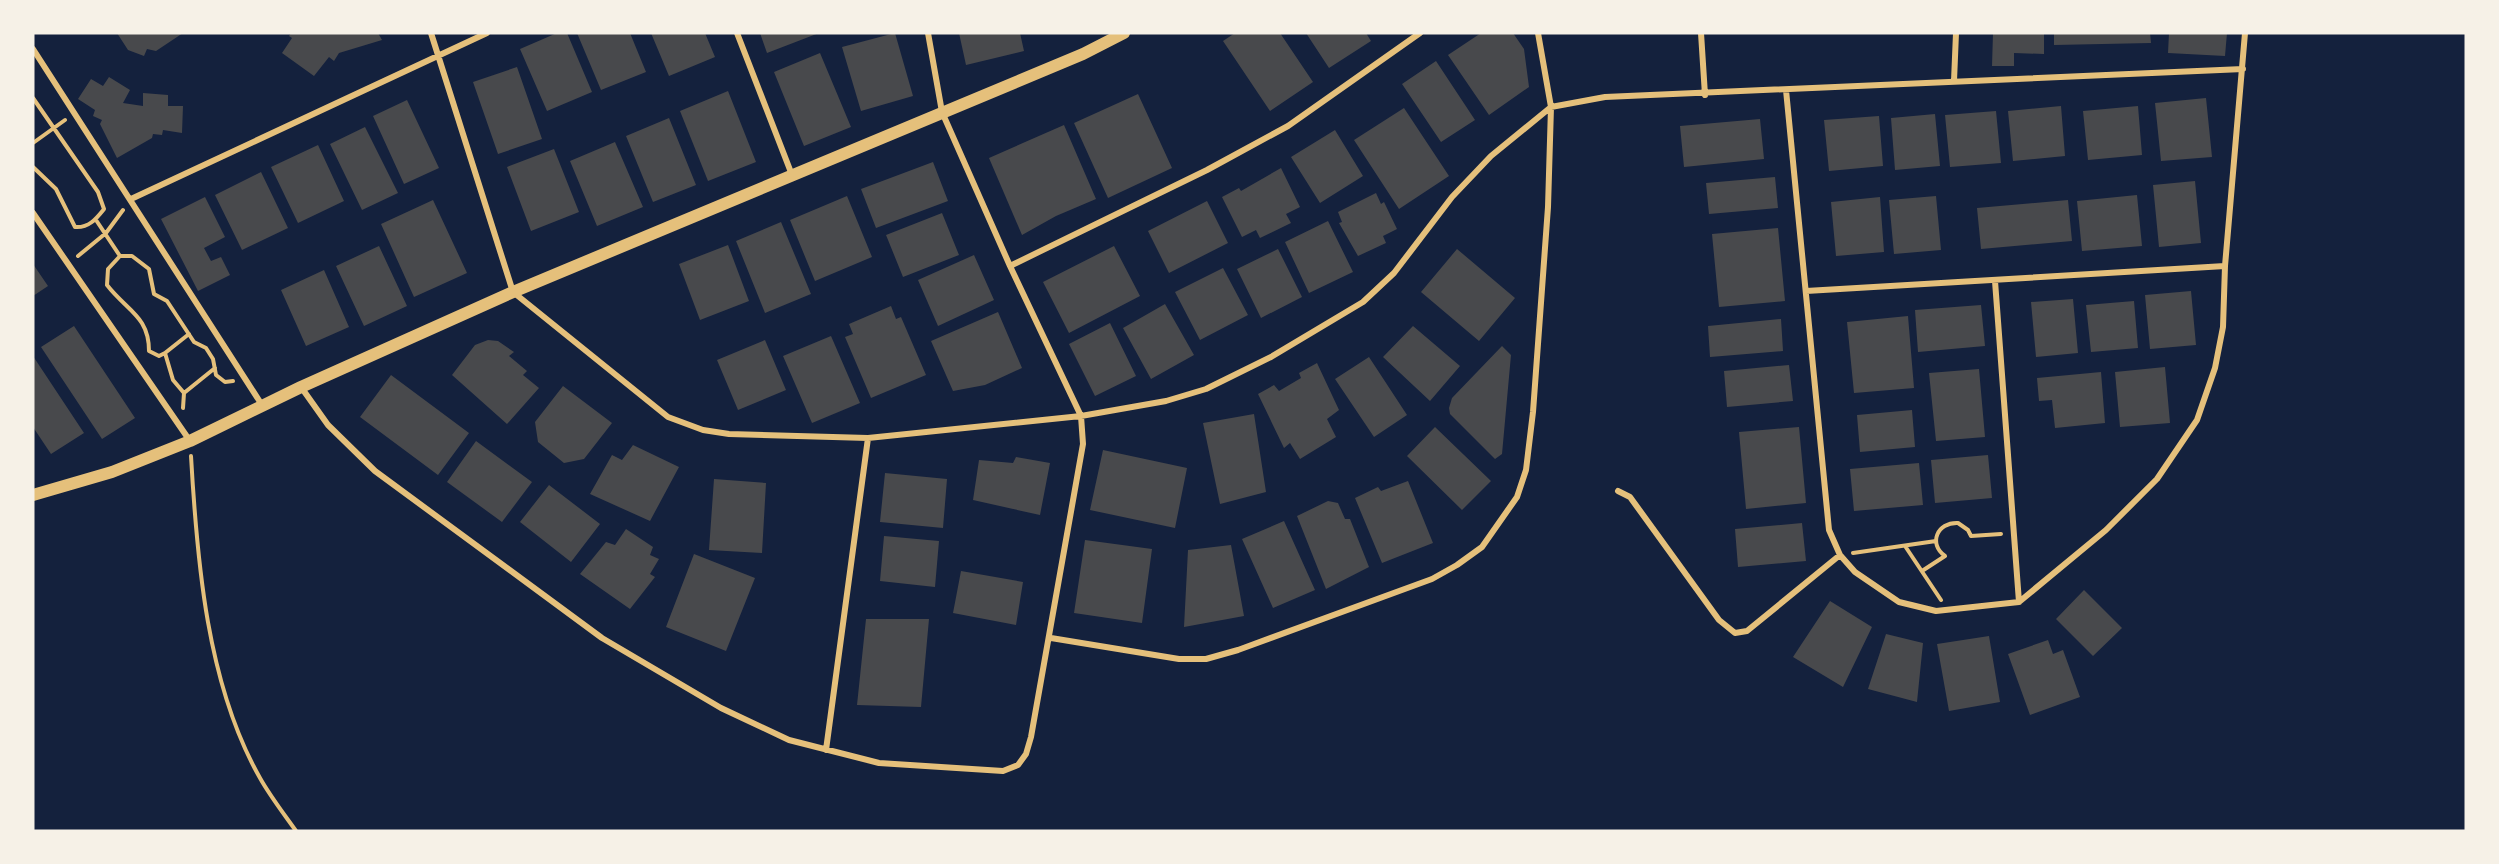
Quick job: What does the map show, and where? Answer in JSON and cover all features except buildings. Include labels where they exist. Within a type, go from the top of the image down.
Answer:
[{"type":"main road","points":[[33,495],[112,472],[190,441],[262,405],[513,292],[1083,54],[1124,33]]},
{"type":"street","points":[[431,33],[513,292],[668,417],[703,430],[729,434],[868,438],[1081,416],[1166,401],[1206,389],[1329,325],[1363,302],[1395,273],[1452,197],[1491,156],[1551,107],[1605,97],[1705,95],[1954,81],[2243,69]]},
{"type":"street","points":[[131,200],[487,33]]},
{"type":"street","points":[[737,33],[792,175]]},
{"type":"street","points":[[302,387],[328,425],[375,471],[602,638],[721,708],[789,740],[879,763],[1003,771],[1018,765],[1026,754],[1031,737],[1051,638],[1083,444],[1081,416],[1010,266],[942,112],[928,33]]},
{"type":"street","points":[[1010,266],[1207,170],[1288,126],[1420,33]]},
{"type":"street","points":[[1051,638],[1179,658],[1206,659],[1238,650],[1432,579],[1482,547],[1516,497],[1526,470],[1535,399],[1548,218],[1551,107],[1538,33]]},
{"type":"street","points":[[1701,33],[1705,95]]},
{"type":"street","points":[[1954,81],[1956,33]]},
{"type":"street","points":[[1786,90],[1829,530],[1840,555],[1861,577],[1899,602],[1922,609],[1948,610],[2019,602],[2106,530],[2157,479],[2197,420],[2215,368],[2223,327],[2225,266],[2245,33]]},
{"type":"street","points":[[33,49],[72,113],[131,200],[262,405]]},
{"type":"street","points":[[33,213],[190,441]]},
{"type":"street","points":[[1806,291],[2225,266]]},
{"type":"street","points":[[1995,281],[2019,602]]},
{"type":"street","points":[[826,750],[868,438]]},
{"type":"street","points":[[1618,490],[1630,497],[1719,620],[1735,633],[1747,631],[1840,555]]},
{"type":"path","points":[[33,98],[98,192],[104,209],[96,220],[83,228],[75,227],[56,189],[33,167]]},
{"type":"path","points":[[33,143],[72,113]]},
{"type":"path","points":[[68,264],[106,232],[131,200]]},
{"type":"path","points":[[96,220],[120,256]]},
{"type":"path","points":[[189,334],[159,356],[149,351],[148,330],[142,320],[118,300],[107,285],[108,269],[120,256],[132,256],[149,268],[154,294],[167,301],[189,334],[194,342],[206,348],[216,375],[225,382],[248,381]]},
{"type":"path","points":[[165,353],[173,380],[184,393],[181,427]]},
{"type":"path","points":[[184,393],[215,368]]},
{"type":"path","points":[[190,441],[194,510],[206,608],[225,692],[238,732],[260,778],[296,831]]},
{"type":"path","points":[[1922,571],[1945,556],[1938,550],[1936,541],[1940,529],[1951,523],[1963,526],[1971,536],[2013,533]]},
{"type":"path","points":[[1840,555],[1936,541]]},
{"type":"path","points":[[1905,546],[1948,610]]}]
